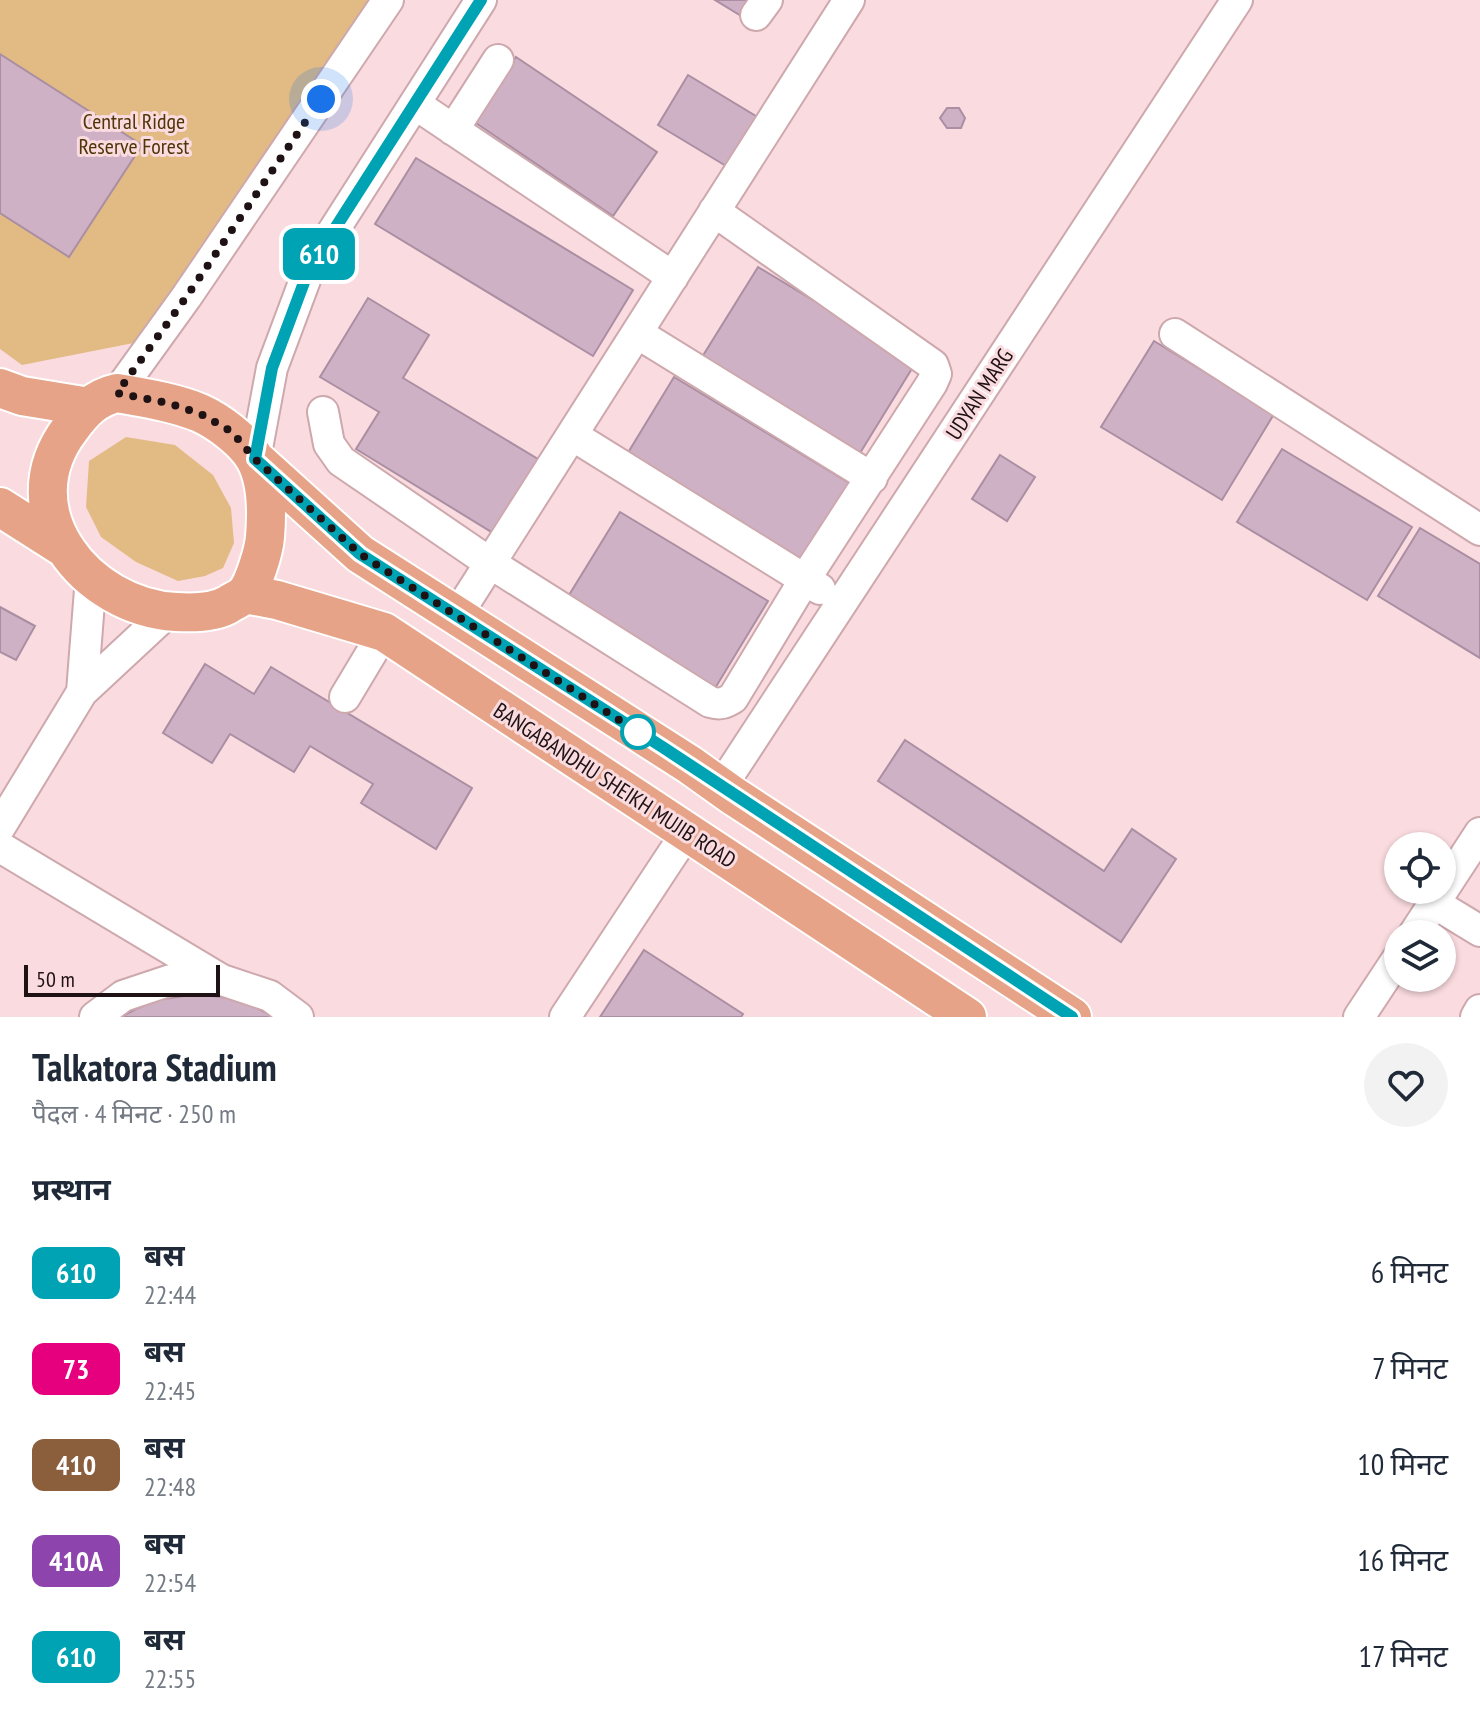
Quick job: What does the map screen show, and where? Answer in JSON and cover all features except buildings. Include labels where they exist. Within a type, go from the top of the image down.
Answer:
[{"type":"main road","points":[[0,388],[22,396],[168,403],[201,414],[232,432],[255,459],[360,554],[1072,1017]]},
{"type":"main road","points":[[103,400],[60,442],[51,463],[47,485],[48,508],[54,530],[66,549],[103,587],[130,602],[168,612],[191,613],[222,608],[245,594],[265,542],[267,513],[255,459]]},
{"type":"main road","points":[[0,507],[66,549]]},
{"type":"main road","name":"BANGABANDHU SHEIKH MUJIB ROAD","points":[[245,594],[277,600],[384,632],[967,1017]]},
{"type":"street","points":[[103,400],[187,296],[388,0]]},
{"type":"street","points":[[255,459],[272,368],[309,269],[481,0]]},
{"type":"street","points":[[457,615],[849,0]]},
{"type":"street","name":"UDYAN MARG","points":[[721,787],[1237,0]]},
{"type":"street","points":[[453,130],[498,60]]},
{"type":"street","points":[[415,104],[673,277]]},
{"type":"street","points":[[323,412],[329,444],[341,461],[490,563],[710,702],[718,705],[733,698],[936,374],[933,365],[714,211]]},
{"type":"street","points":[[637,333],[872,478]]},
{"type":"street","points":[[1175,334],[1480,530]]},
{"type":"street","points":[[572,435],[842,602]]},
{"type":"street","points":[[82,692],[91,577]]},
{"type":"street","points":[[0,827],[82,692],[168,612]]},
{"type":"street","points":[[345,697],[384,632]]},
{"type":"street","points":[[565,1017],[687,832]]},
{"type":"street","points":[[1456,870],[1480,833]]},
{"type":"street","points":[[0,847],[222,980],[270,996],[298,1017]]},
{"type":"street","points":[[1436,904],[1480,931]]},
{"type":"street","points":[[1359,1017],[1384,979]]},
{"type":"street","points":[[95,1017],[123,996],[171,980],[222,980]]},
{"type":"street","points":[[1476,1017],[1480,1010]]},
{"type":"green space","name":"Central Ridge Reserve Forest","points":[[0,0],[377,0],[164,337],[22,365],[0,349]]},
{"type":"green space","points":[[126,437],[175,445],[213,475],[231,508],[234,543],[223,568],[205,576],[178,581],[136,562],[101,537],[86,507],[89,461]]},
{"type":"bus line","name":"610","points":[[481,0],[309,269],[272,368],[255,459],[360,554],[664,748],[1072,1017]]},
{"type":"route","points":[[321,99],[117,393],[168,403],[201,414],[232,432],[255,459],[360,554],[638,732]]}]
